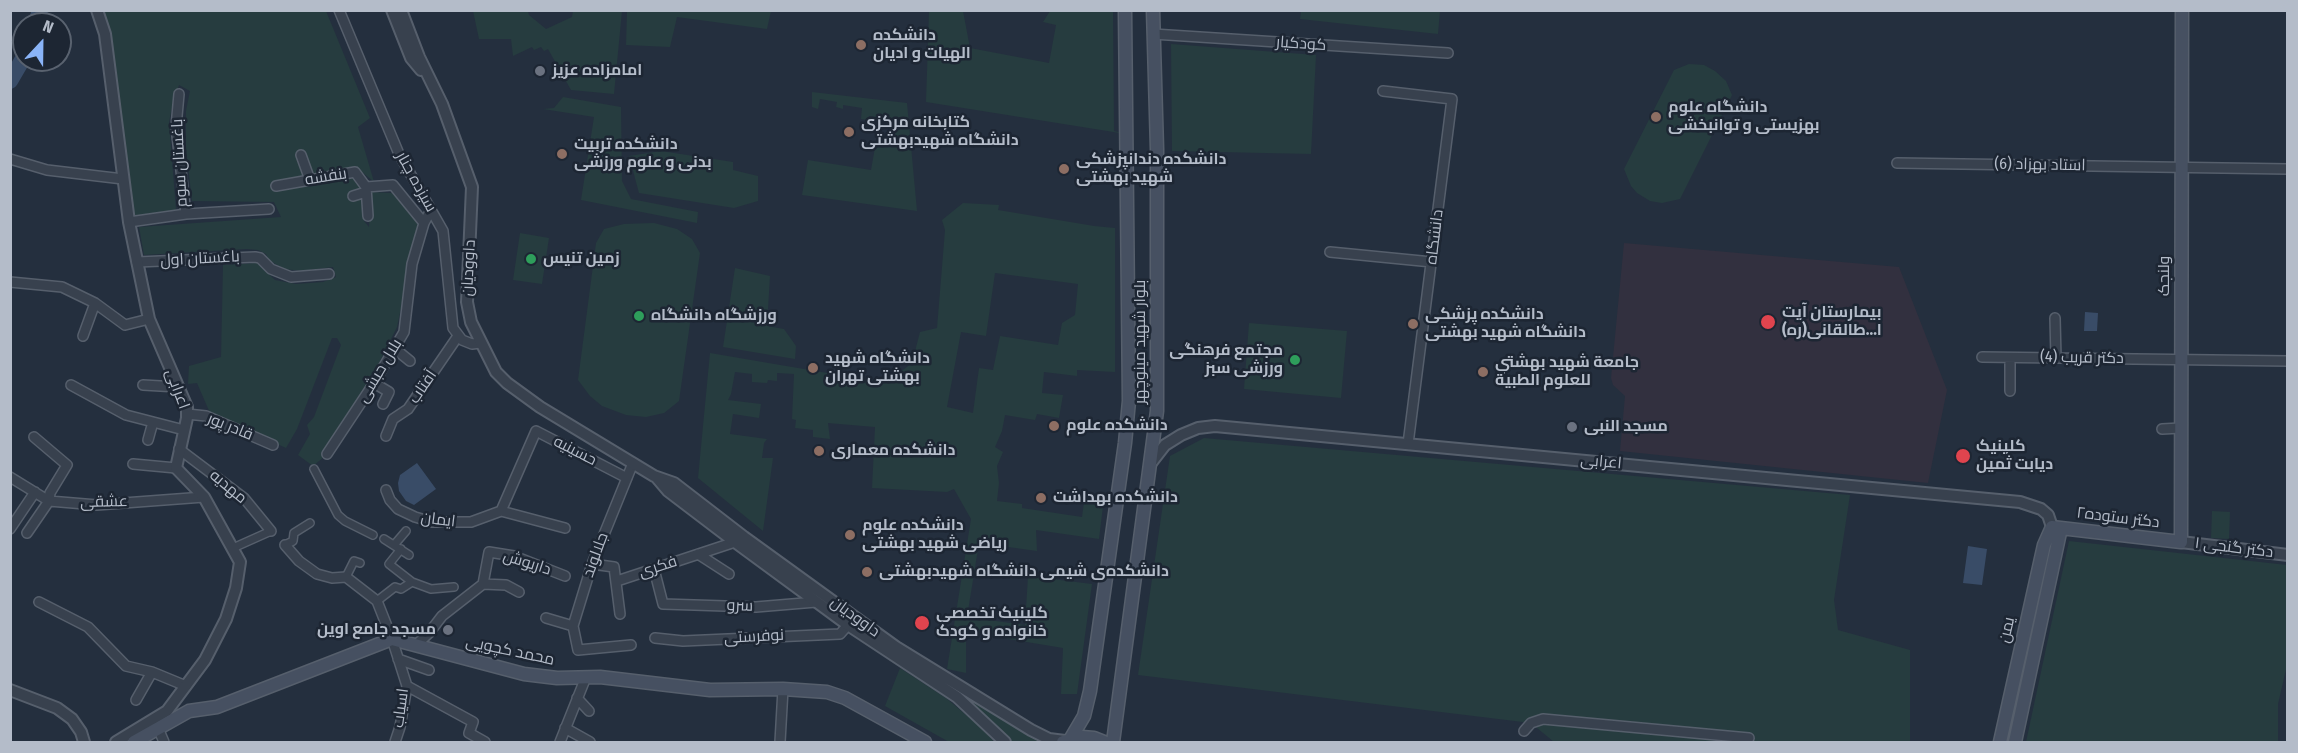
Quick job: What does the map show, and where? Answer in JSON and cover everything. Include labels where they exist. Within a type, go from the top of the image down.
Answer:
[{"type":"main road","name":"بلوار شهید مینوچهر","points":[[1066,740],[1084,716],[1090,691],[1129,401],[1125,10]]},
{"type":"main road","name":"بلوار شهید مینوچهر","points":[[1113,742],[1157,411],[1157,161],[1153,10]]},
{"type":"main road","name":"ولنجک","points":[[2181,542],[2182,10]]},
{"type":"main road","name":"دکتر ستوده۲","points":[[2056,528],[2181,542]]},
{"type":"main road","name":"یمن","points":[[2000,742],[2044,545],[2056,528]]},
{"type":"main road","name":"یمن","points":[[2015,742],[2056,528]]},
{"type":"main road","points":[[134,742],[189,711],[217,707],[392,639]]},
{"type":"main road","name":"محمد کچویی","points":[[392,639],[482,666],[557,678],[586,677],[710,690],[810,689],[845,698],[925,742]]},
{"type":"main road","points":[[2018,654],[2033,657]]},
{"type":"main road","points":[[1066,740],[1094,738],[1104,742]]},
{"type":"street","name":"اعرابی","points":[[97,10],[105,34],[129,222],[149,319],[187,407],[176,468]]},
{"type":"street","name":"سیزده چنار","points":[[339,10],[399,154],[443,231],[451,317],[453,328],[458,336]]},
{"type":"street","name":"داوودیان","points":[[392,10],[411,58],[433,83]]},
{"type":"street","name":"داوودیان","points":[[401,10],[419,57],[448,118],[472,188],[467,302],[471,322],[496,372],[524,397],[654,476],[674,483],[744,537],[960,693],[1005,742]]},
{"type":"street","name":"کودکیار","points":[[1153,34],[1448,53]]},
{"type":"street","name":"دانشگاه","points":[[1383,91],[1452,99],[1408,444]]},
{"type":"street","name":"باغستان سوم","points":[[129,222],[186,214],[176,127],[179,94]]},
{"type":"street","points":[[301,155],[310,180]]},
{"type":"street","points":[[10,159],[47,170],[123,180]]},
{"type":"street","name":"استاد بهزاد (6)","points":[[1897,163],[2288,169]]},
{"type":"street","name":"بنفشه","points":[[276,186],[354,172],[366,190],[393,185],[424,223]]},
{"type":"street","points":[[353,196],[366,190],[368,216]]},
{"type":"street","points":[[186,214],[268,209]]},
{"type":"street","name":"بلال حبشی","points":[[327,454],[374,384],[404,332],[412,264],[424,223],[431,210]]},
{"type":"street","points":[[1330,252],[1432,262]]},
{"type":"street","name":"باغستان اول","points":[[137,262],[255,257],[261,258],[271,269],[291,277],[328,274]]},
{"type":"street","points":[[10,282],[62,287],[95,303],[125,325],[149,319]]},
{"type":"street","points":[[83,336],[95,303]]},
{"type":"street","points":[[2055,318],[2056,358]]},
{"type":"street","points":[[458,336],[472,344],[480,343]]},
{"type":"street","name":"آفتاب","points":[[386,436],[393,419],[408,409],[458,336]]},
{"type":"street","points":[[394,348],[410,361]]},
{"type":"street","name":"دکتر قریب (4)","points":[[1982,357],[2288,361]]},
{"type":"street","points":[[2010,358],[2010,391]]},
{"type":"street","points":[[374,384],[389,392],[382,404]]},
{"type":"street","points":[[71,385],[126,415],[184,430]]},
{"type":"street","points":[[143,385],[178,387]]},
{"type":"street","name":"قادر پور","points":[[187,414],[206,416],[273,445]]},
{"type":"street","points":[[148,440],[153,422]]},
{"type":"street","name":"اعرابی","points":[[1151,463],[1165,445],[1181,435],[1198,428],[1215,426],[2020,502],[2041,509],[2048,514],[2056,528]]},
{"type":"street","points":[[2162,429],[2181,428]]},
{"type":"street","name":"حسینیه","points":[[501,511],[536,431],[627,478]]},
{"type":"street","points":[[27,533],[50,501],[50,493],[67,465],[34,437]]},
{"type":"street","name":"مهدیه","points":[[180,449],[244,498],[271,531]]},
{"type":"street","name":"جلالوند","points":[[631,645],[578,650],[573,626],[591,564],[633,463]]},
{"type":"street","points":[[116,742],[167,711],[205,660],[229,608],[236,588],[240,562],[204,497],[176,468],[133,464]]},
{"type":"street","points":[[314,469],[338,515],[373,535]]},
{"type":"street","name":"داوودیان","points":[[654,476],[669,491],[735,542],[848,625],[960,693],[1049,739],[1066,740]]},
{"type":"street","name":"عشقی","points":[[10,477],[50,501],[97,505],[204,497]]},
{"type":"street","name":"ایمان","points":[[386,490],[390,500],[398,508],[415,517],[432,522],[471,522],[501,511]]},
{"type":"street","points":[[10,529],[35,492]]},
{"type":"street","points":[[501,511],[566,528]]},
{"type":"street","points":[[310,523],[294,533],[294,541],[285,545],[299,561],[317,574],[332,578],[346,577],[377,602],[392,639]]},
{"type":"street","points":[[233,548],[271,531]]},
{"type":"street","points":[[406,531],[389,564],[412,582],[431,589],[453,587]]},
{"type":"street","points":[[384,539],[409,555]]},
{"type":"street","name":"فکری","points":[[591,564],[614,567],[616,581],[735,542]]},
{"type":"street","name":"دکتر گنجی ۱","points":[[2181,542],[2288,555]]},
{"type":"street","name":"داریوش","points":[[483,584],[489,552],[514,556],[565,576]]},
{"type":"street","points":[[698,554],[729,574]]},
{"type":"street","points":[[346,577],[354,561],[360,563]]},
{"type":"street","name":"سرو","points":[[654,569],[663,604],[756,607],[816,602]]},
{"type":"street","points":[[616,581],[620,614]]},
{"type":"street","points":[[377,602],[395,587],[401,590],[412,582]]},
{"type":"street","points":[[416,645],[442,616],[483,584],[506,585],[519,592]]},
{"type":"street","points":[[39,602],[88,627],[126,666],[152,672],[186,686]]},
{"type":"street","points":[[546,618],[573,626]]},
{"type":"street","name":"نوفرستی","points":[[655,638],[683,641],[840,634],[848,625]]},
{"type":"street","name":"اسیاب","points":[[392,639],[407,686],[395,742]]},
{"type":"street","points":[[398,659],[429,670]]},
{"type":"street","points":[[136,700],[152,672]]},
{"type":"street","points":[[560,742],[586,677]]},
{"type":"street","points":[[407,686],[473,722],[469,733],[485,742]]},
{"type":"street","points":[[780,742],[783,688]]},
{"type":"street","points":[[10,690],[57,708],[72,719],[81,732],[84,742]]},
{"type":"street","points":[[578,698],[589,711]]},
{"type":"street","points":[[1524,730],[1531,723],[1543,719],[1749,738]]},
{"type":"street","points":[[158,728],[164,742]]},
{"type":"street","points":[[565,728],[590,742]]},
{"type":"shaded area","name":"بیمارستان آیت ا...طالقانی(ره)","points":[[1624,243],[1899,267],[1947,390],[1928,483],[1620,451],[1625,396],[1613,385],[1611,378]]},
{"type":"green space","points":[[627,10],[771,11],[767,29],[677,17],[670,47],[626,45]]},
{"type":"green space","points":[[1301,10],[1440,11],[1438,34],[1300,19]]},
{"type":"green space","points":[[101,11],[326,11],[370,118],[358,127],[374,182],[356,167],[311,177],[302,151],[297,152],[305,176],[273,182],[273,189],[354,177],[362,190],[364,221],[369,227],[371,192],[392,193],[419,222],[397,327],[330,452],[313,466],[298,455],[310,434],[307,425],[314,417],[341,345],[337,338],[332,338],[297,429],[286,448],[210,413],[197,383],[188,384],[189,366],[221,357],[223,265],[257,263],[275,280],[296,284],[323,282],[336,277],[333,267],[302,271],[284,269],[269,260],[266,254],[258,250],[247,249],[144,255],[139,227],[281,217],[274,202],[192,201],[186,149],[186,111],[190,91],[179,85],[169,122],[176,210],[134,216]]},
{"type":"green space","points":[[473,11],[528,11],[529,15],[546,29],[572,17],[573,11],[622,11],[614,94],[571,90],[548,49],[544,51],[541,47],[534,50],[532,47],[513,56],[511,39],[479,39]]},
{"type":"green space","points":[[929,11],[963,11],[970,48],[1049,63],[1056,25],[1043,22],[1050,11],[1113,11],[1114,131],[1126,134],[926,102]]},
{"type":"green space","points":[[1171,44],[1316,55],[1311,154],[1172,151]]},
{"type":"green space","points":[[1689,64],[1704,65],[1715,71],[1726,81],[1732,95],[1680,199],[1662,203],[1650,201],[1631,186],[1624,169],[1674,70]]},
{"type":"green space","points":[[812,92],[907,103],[917,211],[802,195],[808,160],[871,170],[877,136],[889,138],[892,121],[869,116],[868,120],[861,119],[862,108],[843,105],[843,109],[836,107],[837,102],[820,99],[818,109],[812,107]]},
{"type":"green space","points":[[563,97],[621,107],[622,181],[631,199],[698,212],[697,223],[581,200],[594,117],[543,109],[554,108]]},
{"type":"green space","points":[[661,151],[733,162],[733,170],[758,176],[758,201],[734,208],[639,193],[629,156]]},
{"type":"green space","points":[[963,203],[999,205],[998,210],[1115,228],[1115,372],[1077,370],[1077,376],[1044,372],[1042,393],[1063,395],[1059,418],[1037,414],[1035,420],[1005,415],[1002,431],[995,447],[1003,452],[997,466],[999,483],[997,501],[1022,504],[1022,508],[1082,517],[1085,495],[1104,498],[1099,539],[1036,530],[1037,551],[979,543],[967,617],[1025,625],[1028,576],[1092,584],[1077,694],[1061,694],[1063,648],[966,632],[966,673],[947,669],[971,519],[954,489],[947,492],[872,488],[875,427],[828,423],[830,439],[813,437],[813,430],[795,428],[796,420],[792,419],[794,374],[777,373],[777,381],[768,380],[767,383],[752,382],[752,374],[735,372],[728,400],[761,404],[759,418],[733,414],[730,434],[767,439],[764,443],[762,458],[773,458],[763,531],[698,478],[710,353],[886,383],[912,363],[920,332],[937,328],[945,230],[942,220]],"holes":[[[995,273],[1078,284],[1075,315],[1062,323],[1058,345],[1000,336],[993,370],[979,368],[973,413],[947,407],[961,332],[986,336]]]},
{"type":"green space","name":"ورزشگاه دانشگاه","points":[[654,223],[677,229],[692,239],[700,253],[679,401],[664,413],[646,417],[626,415],[602,406],[590,396],[578,380],[596,243],[604,229],[624,224]]},
{"type":"green space","name":"زمین تنیس","points":[[520,233],[549,238],[542,284],[513,280]]},
{"type":"green space","points":[[735,268],[770,276],[767,326],[784,329],[796,346],[795,359],[723,347]]},
{"type":"green space","name":"مجتمع فرهنگی ورزشی سبز","points":[[1249,323],[1347,331],[1341,398],[1244,389]]},
{"type":"green space","points":[[1204,438],[1850,495],[1834,600],[1838,630],[1910,650],[1910,742],[1554,742],[1531,723],[1138,675],[1170,456]]},
{"type":"green space","points":[[2212,511],[2230,512],[2229,539],[2211,538]]},
{"type":"green space","points":[[2069,541],[2287,565],[2287,665],[2278,704],[2278,742],[2026,742]]},
{"type":"green space","points":[[900,668],[946,698],[984,730],[994,742],[949,742],[885,706]]},
{"type":"green space","points":[[970,701],[987,707],[1047,742],[1011,742]]},
{"type":"water","points":[[2085,312],[2098,313],[2097,331],[2084,331]]},
{"type":"water","points":[[417,463],[436,489],[414,505],[406,501],[399,491],[398,483],[400,475]]},
{"type":"water","points":[[1968,546],[1987,549],[1982,585],[1963,583]]},
{"type":"waterway","points":[[10,81],[15,72]]},
{"type":"place","name":"دانشکده الهیات و ادیان","points":[[861,45]]},
{"type":"place","name":"امامزاده عزیز","points":[[540,71]]},
{"type":"place","name":"دانشگاه علوم بهزیستی و توانبخشی","points":[[1656,117]]},
{"type":"place","name":"کتابخانه مرکزی دانشگاه شهیدبهشتی","points":[[849,132]]},
{"type":"place","name":"دانشکده تربیت بدنی و علوم ورزشی","points":[[562,154]]},
{"type":"place","name":"دانشکده دندانپزشکی شهید بهشتی","points":[[1064,169]]},
{"type":"place","name":"زمین تنیس","points":[[531,259]]},
{"type":"place","name":"ورزشگاه دانشگاه","points":[[639,316]]},
{"type":"place","name":"بیمارستان آیت ا...طالقانی(ره)","points":[[1768,322]]},
{"type":"place","name":"دانشکده پزشکی دانشگاه شهید بهشتی","points":[[1413,324]]},
{"type":"place","name":"مجتمع فرهنگی ورزشی سبز","points":[[1295,360]]},
{"type":"place","name":"دانشگاه شهید بهشتی تهران","points":[[813,368]]},
{"type":"place","name":"جامعة شهيد بهشتي للعلوم الطبية","points":[[1483,372]]},
{"type":"place","name":"دانشکده علوم","points":[[1054,426]]},
{"type":"place","name":"مسجد النبی","points":[[1572,427]]},
{"type":"place","name":"دانشکده معماری","points":[[819,451]]},
{"type":"place","name":"کلینیک دیابت ثمین","points":[[1963,456]]},
{"type":"place","name":"دانشکده بهداشت","points":[[1041,498]]},
{"type":"place","name":"دانشکده علوم ریاضی شهید بهشتی","points":[[850,535]]},
{"type":"place","name":"دانشکده‌ی شیمی دانشگاه شهیدبهشتی","points":[[867,572]]},
{"type":"place","name":"کلینیک تخصصی خانواده و کودک","points":[[922,623]]},
{"type":"place","name":"مسجد جامع اوین","points":[[448,630]]}]
